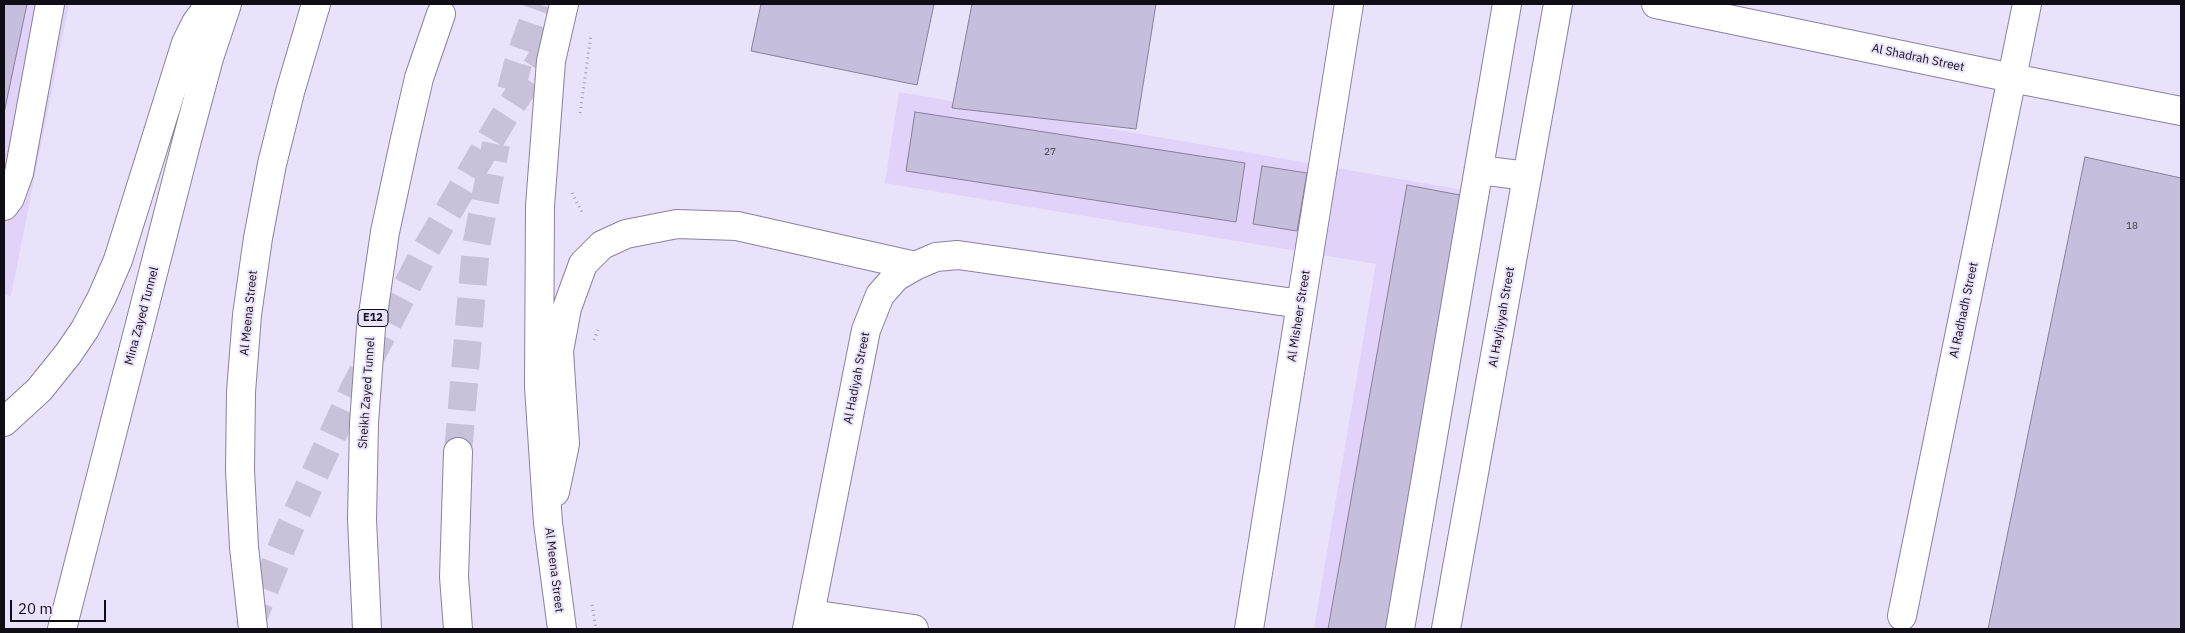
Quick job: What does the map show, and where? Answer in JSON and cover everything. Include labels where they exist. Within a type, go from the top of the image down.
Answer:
[{"type":"main road","points":[[4,206],[10,198],[12,171],[50,4]]},
{"type":"main road","points":[[4,422],[39,390],[68,354],[85,329],[102,297],[118,260],[186,43],[196,23],[210,4]]},
{"type":"main road","name":"Mina Zayed Tunnel","points":[[62,629],[189,131],[209,58],[227,4]]},
{"type":"main road","name":"Al Meena Street","points":[[253,629],[244,547],[240,470],[241,392],[247,315],[258,238],[272,164],[290,92],[316,4]]},
{"type":"main road","name":"Al Meena Street","points":[[562,629],[548,523],[539,387],[540,206],[551,61],[564,4]]},
{"type":"main road","name":"Al Misheer Street","points":[[1249,629],[1350,4]]},
{"type":"main road","points":[[1400,629],[1507,4]]},
{"type":"main road","name":"Al Hayliyyah Street","points":[[1446,629],[1558,4]]},
{"type":"main road","name":"Al Shadrah Street","points":[[1656,4],[2012,78],[2181,110]]},
{"type":"main road","name":"Al Radhadh Street","points":[[1902,616],[2027,4]]},
{"type":"main road","name":"Sheikh Zayed Tunnel","points":[[367,629],[362,519],[364,423],[371,328],[385,232],[405,139],[419,78],[441,14]]},
{"type":"main road","points":[[1480,170],[1527,176]]},
{"type":"main road","points":[[548,523],[565,444],[559,351],[567,308],[583,264],[602,245],[626,234],[677,224],[737,226],[915,266]]},
{"type":"main road","name":"Al Hadiyah Street","points":[[914,629],[809,621],[866,330],[880,295],[896,277],[936,257],[958,255],[1301,304]]},
{"type":"main road","points":[[458,452],[454,577],[458,629]]},
{"type":"path","points":[[579,120],[591,33]]},
{"type":"path","points":[[570,188],[583,214]]},
{"type":"shaded area","points":[[4,4],[69,4],[11,296],[4,295]]},
{"type":"shaded area","points":[[899,92],[1474,192],[1400,629],[1314,629],[1376,264],[885,183]]},
{"type":"building","points":[[4,4],[27,4],[4,113]]},
{"type":"building","points":[[761,4],[934,4],[917,85],[751,51]]},
{"type":"building","points":[[972,4],[1156,4],[1136,129],[952,108]]},
{"type":"building","points":[[915,112],[1245,163],[1236,222],[906,171]]},
{"type":"building","points":[[2085,157],[2181,178],[2181,629],[1988,629]]},
{"type":"building","points":[[1262,166],[1307,173],[1297,231],[1253,224]]},
{"type":"building","points":[[1407,185],[1465,196],[1391,629],[1328,629]]},
{"type":"tunnel","points":[[511,90],[518,63],[539,4]]},
{"type":"tunnel","points":[[249,628],[288,532],[353,391],[424,253],[502,120],[557,35]]},
{"type":"tunnel","points":[[458,452],[476,246],[496,144]]}]
